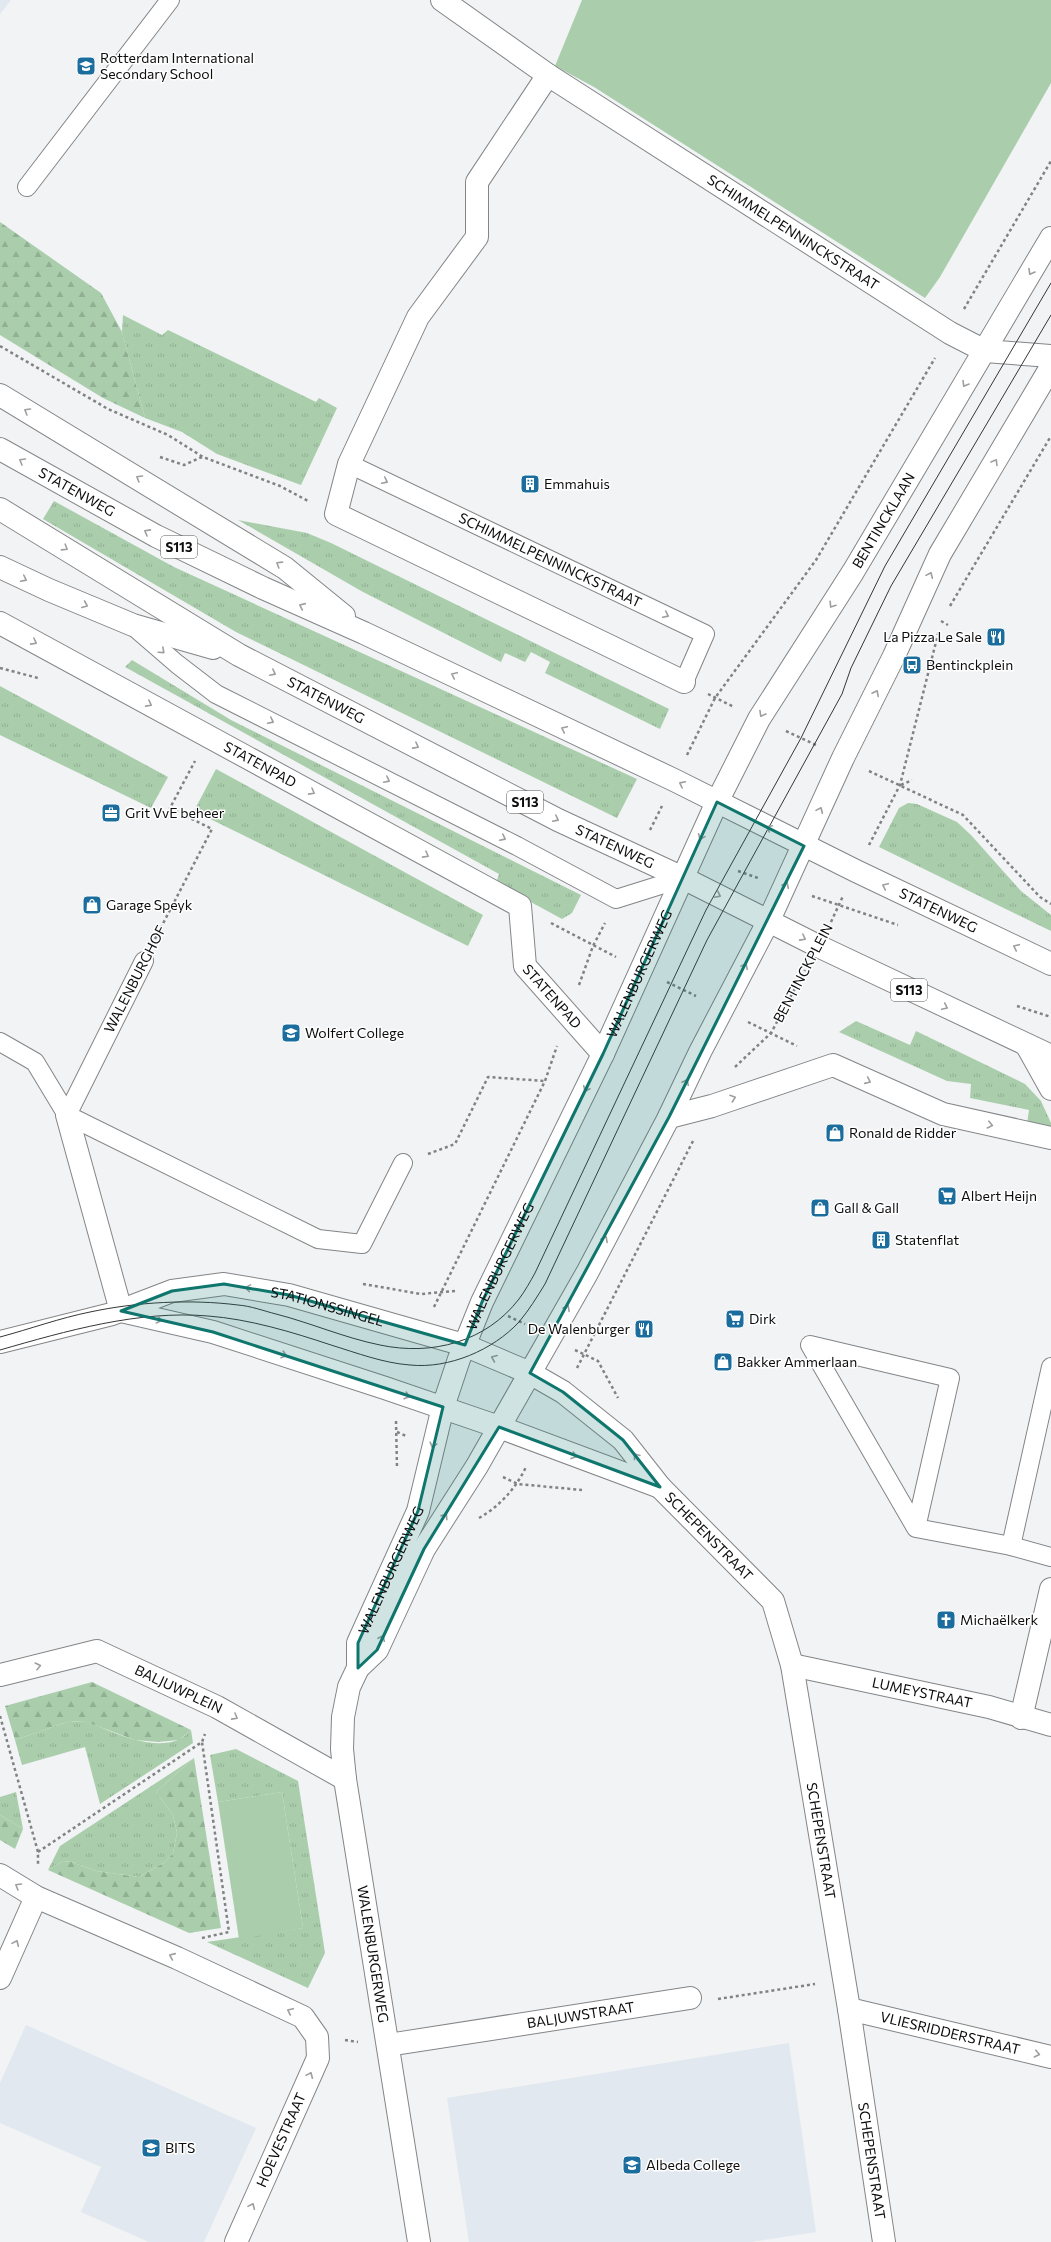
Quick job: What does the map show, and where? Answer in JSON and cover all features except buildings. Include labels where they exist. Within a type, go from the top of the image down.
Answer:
[{"type":"street","name":"SCHIMMELPENNINCKSTRAAT","points":[[442,0],[548,75],[950,334],[985,351],[1051,356]]},
{"type":"street","points":[[548,75],[477,182],[477,237],[418,317],[349,464],[336,514],[684,682]]},
{"type":"street","name":"BENTINCKLAAN","points":[[717,802],[759,719],[853,572],[1051,238]]},
{"type":"street","points":[[769,920],[843,758],[894,656],[940,554],[1051,367]]},
{"type":"street","name":"S113","points":[[0,395],[285,568],[364,633]]},
{"type":"street","name":"STATENWEG","points":[[0,449],[156,536],[263,588],[364,633],[674,780],[717,802]]},
{"type":"street","name":"STATENWEG","points":[[0,509],[239,655],[558,820],[683,878]]},
{"type":"street","name":"S113","points":[[0,567],[49,590],[133,625],[239,655]]},
{"type":"street","name":"STATENPAD","points":[[0,623],[520,906],[525,966],[603,1054]]},
{"type":"street","points":[[683,878],[717,802]]},
{"type":"street","name":"S113","points":[[717,802],[804,846]]},
{"type":"street","name":"STATENWEG","points":[[804,846],[1051,964]]},
{"type":"street","name":"S113","points":[[683,878],[818,946],[1027,1046],[1051,1056]]},
{"type":"street","name":"WALENBURGERWEG","points":[[358,1668],[358,1642],[418,1511],[443,1407],[464,1345],[482,1302],[603,1054],[683,878]]},
{"type":"street","name":"WALENBURGERWEG","points":[[419,2242],[345,1779],[342,1749],[343,1717],[349,1687],[358,1668],[377,1650],[424,1549],[477,1466],[551,1337],[669,1117],[769,920]]},
{"type":"street","points":[[1027,1046],[1051,1089]]},
{"type":"street","points":[[669,1117],[712,1106],[833,1065],[943,1114],[1051,1138]]},
{"type":"street","points":[[67,1115],[120,1311]]},
{"type":"street","name":"STATIONSSINGEL","points":[[0,1342],[120,1311],[172,1291],[224,1284],[289,1295],[464,1345],[530,1373]]},
{"type":"street","name":"STATIONSSINGEL","points":[[120,1311],[213,1332],[443,1407],[499,1427]]},
{"type":"street","name":"SCHEPENSTRAAT","points":[[530,1373],[563,1392],[623,1440],[660,1487],[773,1601],[792,1665],[849,2009],[884,2242]]},
{"type":"street","name":"SCHEPENSTRAAT","points":[[499,1427],[660,1487]]},
{"type":"street","points":[[1021,1718],[1051,1588]]},
{"type":"street","name":"BALJUWPLEIN","points":[[0,1676],[98,1651],[217,1707],[345,1779]]},
{"type":"street","name":"LUMEYSTRAAT","points":[[792,1665],[989,1707],[1021,1718],[1051,1725]]},
{"type":"street","points":[[0,1875],[36,1897],[177,1958],[303,2017],[317,2037]]},
{"type":"street","points":[[0,1978],[36,1897]]},
{"type":"street","name":"BALJUWSTRAAT","points":[[388,2046],[690,1998]]},
{"type":"street","name":"VLIESRIDDERSTRAAT","points":[[849,2009],[1051,2057]]},
{"type":"street","name":"HOEVESTRAAT","points":[[236,2242],[318,2058],[317,2037]]},
{"type":"lane","points":[[27,187],[170,0]]},
{"type":"lane","name":"SCHIMMELPENNINCKSTRAAT","points":[[349,464],[705,634],[684,682]]},
{"type":"lane","points":[[133,625],[176,664],[216,694],[510,842],[616,899]]},
{"type":"lane","name":"STATENWEG","points":[[616,899],[683,878]]},
{"type":"lane","name":"WALENBURGHOF","points":[[67,1115],[144,961]]},
{"type":"lane","points":[[0,1042],[35,1062],[67,1115],[318,1239],[362,1244],[403,1163]]},
{"type":"lane","points":[[916,1528],[950,1378],[810,1345],[916,1528],[1011,1546],[1051,1557]]},
{"type":"lane","points":[[1011,1546],[1051,1367]]},
{"type":"path","points":[[636,857],[715,698],[816,560],[1051,161]]},
{"type":"path","points":[[0,346],[108,409],[168,435],[202,457],[280,486],[336,514]]},
{"type":"path","points":[[949,607],[1051,436]]},
{"type":"path","points":[[900,785],[941,621],[945,614]]},
{"type":"path","points":[[941,621],[948,625]]},
{"type":"path","points":[[715,698],[963,816],[1040,897],[1051,904]]},
{"type":"path","name":"WALENBURGHOF","points":[[144,961],[212,829],[170,808],[209,736]]},
{"type":"path","points":[[900,785],[912,780]]},
{"type":"path","name":"BENTINCKPLEIN","points":[[712,1106],[735,1067],[771,1033],[818,946],[900,785]]},
{"type":"path","points":[[520,906],[593,946],[616,899]]},
{"type":"path","points":[[403,1163],[455,1144],[488,1077],[545,1081],[440,1293],[459,1291],[585,1355]]},
{"type":"path","points":[[563,1392],[585,1355],[712,1106]]},
{"type":"path","points":[[396,1432],[432,1448]]},
{"type":"path","points":[[477,1519],[490,1512],[518,1484],[538,1442]]},
{"type":"path","points":[[477,1466],[518,1484],[588,1490]]},
{"type":"path","points":[[177,1958],[190,1940],[229,1932],[202,1742],[217,1707]]},
{"type":"path","points":[[0,1716],[38,1852],[36,1897]]},
{"type":"path","points":[[38,1852],[202,1742]]},
{"type":"path","points":[[690,1998],[706,2001],[844,1979]]},
{"type":"path","points":[[317,2037],[388,2046]]},
{"type":"highlighted area","points":[[717,802],[804,846],[669,1117],[530,1373],[563,1392],[623,1440],[660,1487],[499,1427],[424,1549],[377,1650],[358,1668],[358,1643],[418,1511],[443,1407],[213,1332],[121,1311],[172,1291],[224,1284],[289,1295],[465,1345],[482,1302],[603,1054]]},
{"type":"shaded area","points":[[0,0],[11,0],[0,14]]},
{"type":"shaded area","name":"BITS","points":[[26,2025],[256,2128],[204,2242],[149,2242],[81,2212],[101,2167],[0,2123],[0,2083]]},
{"type":"shaded area","name":"Albeda College","points":[[789,2043],[816,2232],[751,2242],[469,2242],[447,2098]]},
{"type":"green space","points":[[582,0],[1051,0],[1051,83],[940,277],[925,298],[594,87],[555,66]]},
{"type":"green space","points":[[0,222],[101,293],[122,332],[145,418],[103,398],[0,335]]},
{"type":"green space","points":[[123,315],[162,335],[168,330],[316,402],[319,398],[337,408],[301,485],[217,454],[182,432],[145,418],[122,332]]},
{"type":"green space","points":[[54,501],[174,567],[637,779],[617,818],[236,632],[43,519]]},
{"type":"green space","points":[[238,520],[307,533],[331,543],[669,709],[660,729],[545,673],[550,662],[531,652],[525,662],[505,653],[501,662],[363,592]]},
{"type":"green space","points":[[132,660],[231,720],[581,895],[572,913],[562,919],[496,883],[499,874],[125,667]]},
{"type":"green space","points":[[0,686],[168,777],[151,808],[0,735]]},
{"type":"green space","points":[[216,769],[483,915],[468,946],[194,811]]},
{"type":"green space","points":[[908,803],[917,804],[957,822],[971,835],[1021,891],[1051,915],[1051,931],[879,847],[899,808]]},
{"type":"green space","points":[[856,1021],[910,1045],[916,1031],[1025,1084],[1041,1101],[1051,1123],[1051,1129],[1027,1124],[1029,1110],[970,1098],[971,1084],[947,1081],[839,1032]]},
{"type":"green space","points":[[92,1682],[191,1730],[179,1740],[158,1742],[135,1740],[84,1721],[67,1722],[15,1740],[5,1706]]},
{"type":"green space","points":[[85,1721],[130,1738],[155,1743],[166,1743],[178,1740],[191,1730],[193,1743],[100,1804],[85,1747],[22,1765],[15,1740],[67,1722]]},
{"type":"green space","points":[[236,1749],[298,1781],[325,1953],[308,1988],[207,1942],[303,1928],[282,1792],[218,1802],[210,1755]]},
{"type":"green space","points":[[194,1758],[156,1792],[173,1815],[177,1833],[173,1853],[165,1862],[139,1877],[96,1871],[72,1862],[63,1861],[48,1870],[60,1846]]},
{"type":"green space","points":[[194,1758],[221,1928],[189,1933],[48,1870],[63,1861],[72,1862],[96,1871],[139,1877],[165,1862],[173,1853],[177,1833],[173,1815],[156,1792]]},
{"type":"green space","points":[[16,1792],[23,1829],[0,1815],[0,1797]]},
{"type":"green space","points":[[282,1792],[303,1928],[239,1939],[218,1802]]},
{"type":"green space","points":[[0,1815],[23,1829],[15,1849],[0,1840]]},
{"type":"tram line","points":[[0,1337],[90,1312],[164,1302],[201,1302],[248,1306],[367,1342],[400,1348],[419,1348],[438,1347],[457,1342],[491,1326],[506,1314],[519,1299],[535,1273],[706,910],[801,738],[885,566],[1051,283]]},
{"type":"tram line","points":[[0,1350],[77,1329],[129,1319],[182,1315],[208,1316],[255,1323],[301,1335],[380,1360],[400,1364],[425,1365],[455,1361],[469,1356],[496,1341],[519,1322],[545,1284],[707,940],[842,694],[851,668],[891,586],[1051,315]]},
{"type":"place","name":"Rotterdam International Secondary School","points":[[86,66]]},
{"type":"place","name":"Emmahuis","points":[[530,484]]},
{"type":"place","name":"La Pizza Le Sale","points":[[996,637]]},
{"type":"place","name":"Bentinckplein","points":[[912,665]]},
{"type":"place","name":"Grit VvE beheer","points":[[111,813]]},
{"type":"place","name":"Garage Speyk","points":[[92,905]]},
{"type":"place","name":"Wolfert College","points":[[291,1033]]},
{"type":"place","name":"Ronald de Ridder","points":[[835,1133]]},
{"type":"place","name":"Albert Heijn","points":[[947,1196]]},
{"type":"place","name":"Gall & Gall","points":[[820,1208]]},
{"type":"place","name":"Statenflat","points":[[881,1240]]},
{"type":"place","name":"Dirk","points":[[735,1319]]},
{"type":"place","name":"De Walenburger","points":[[644,1329]]},
{"type":"place","name":"Bakker Ammerlaan","points":[[723,1362]]},
{"type":"place","name":"Michaëlkerk","points":[[946,1620]]},
{"type":"place","name":"BITS","points":[[151,2148]]},
{"type":"place","name":"Albeda College","points":[[632,2165]]}]
